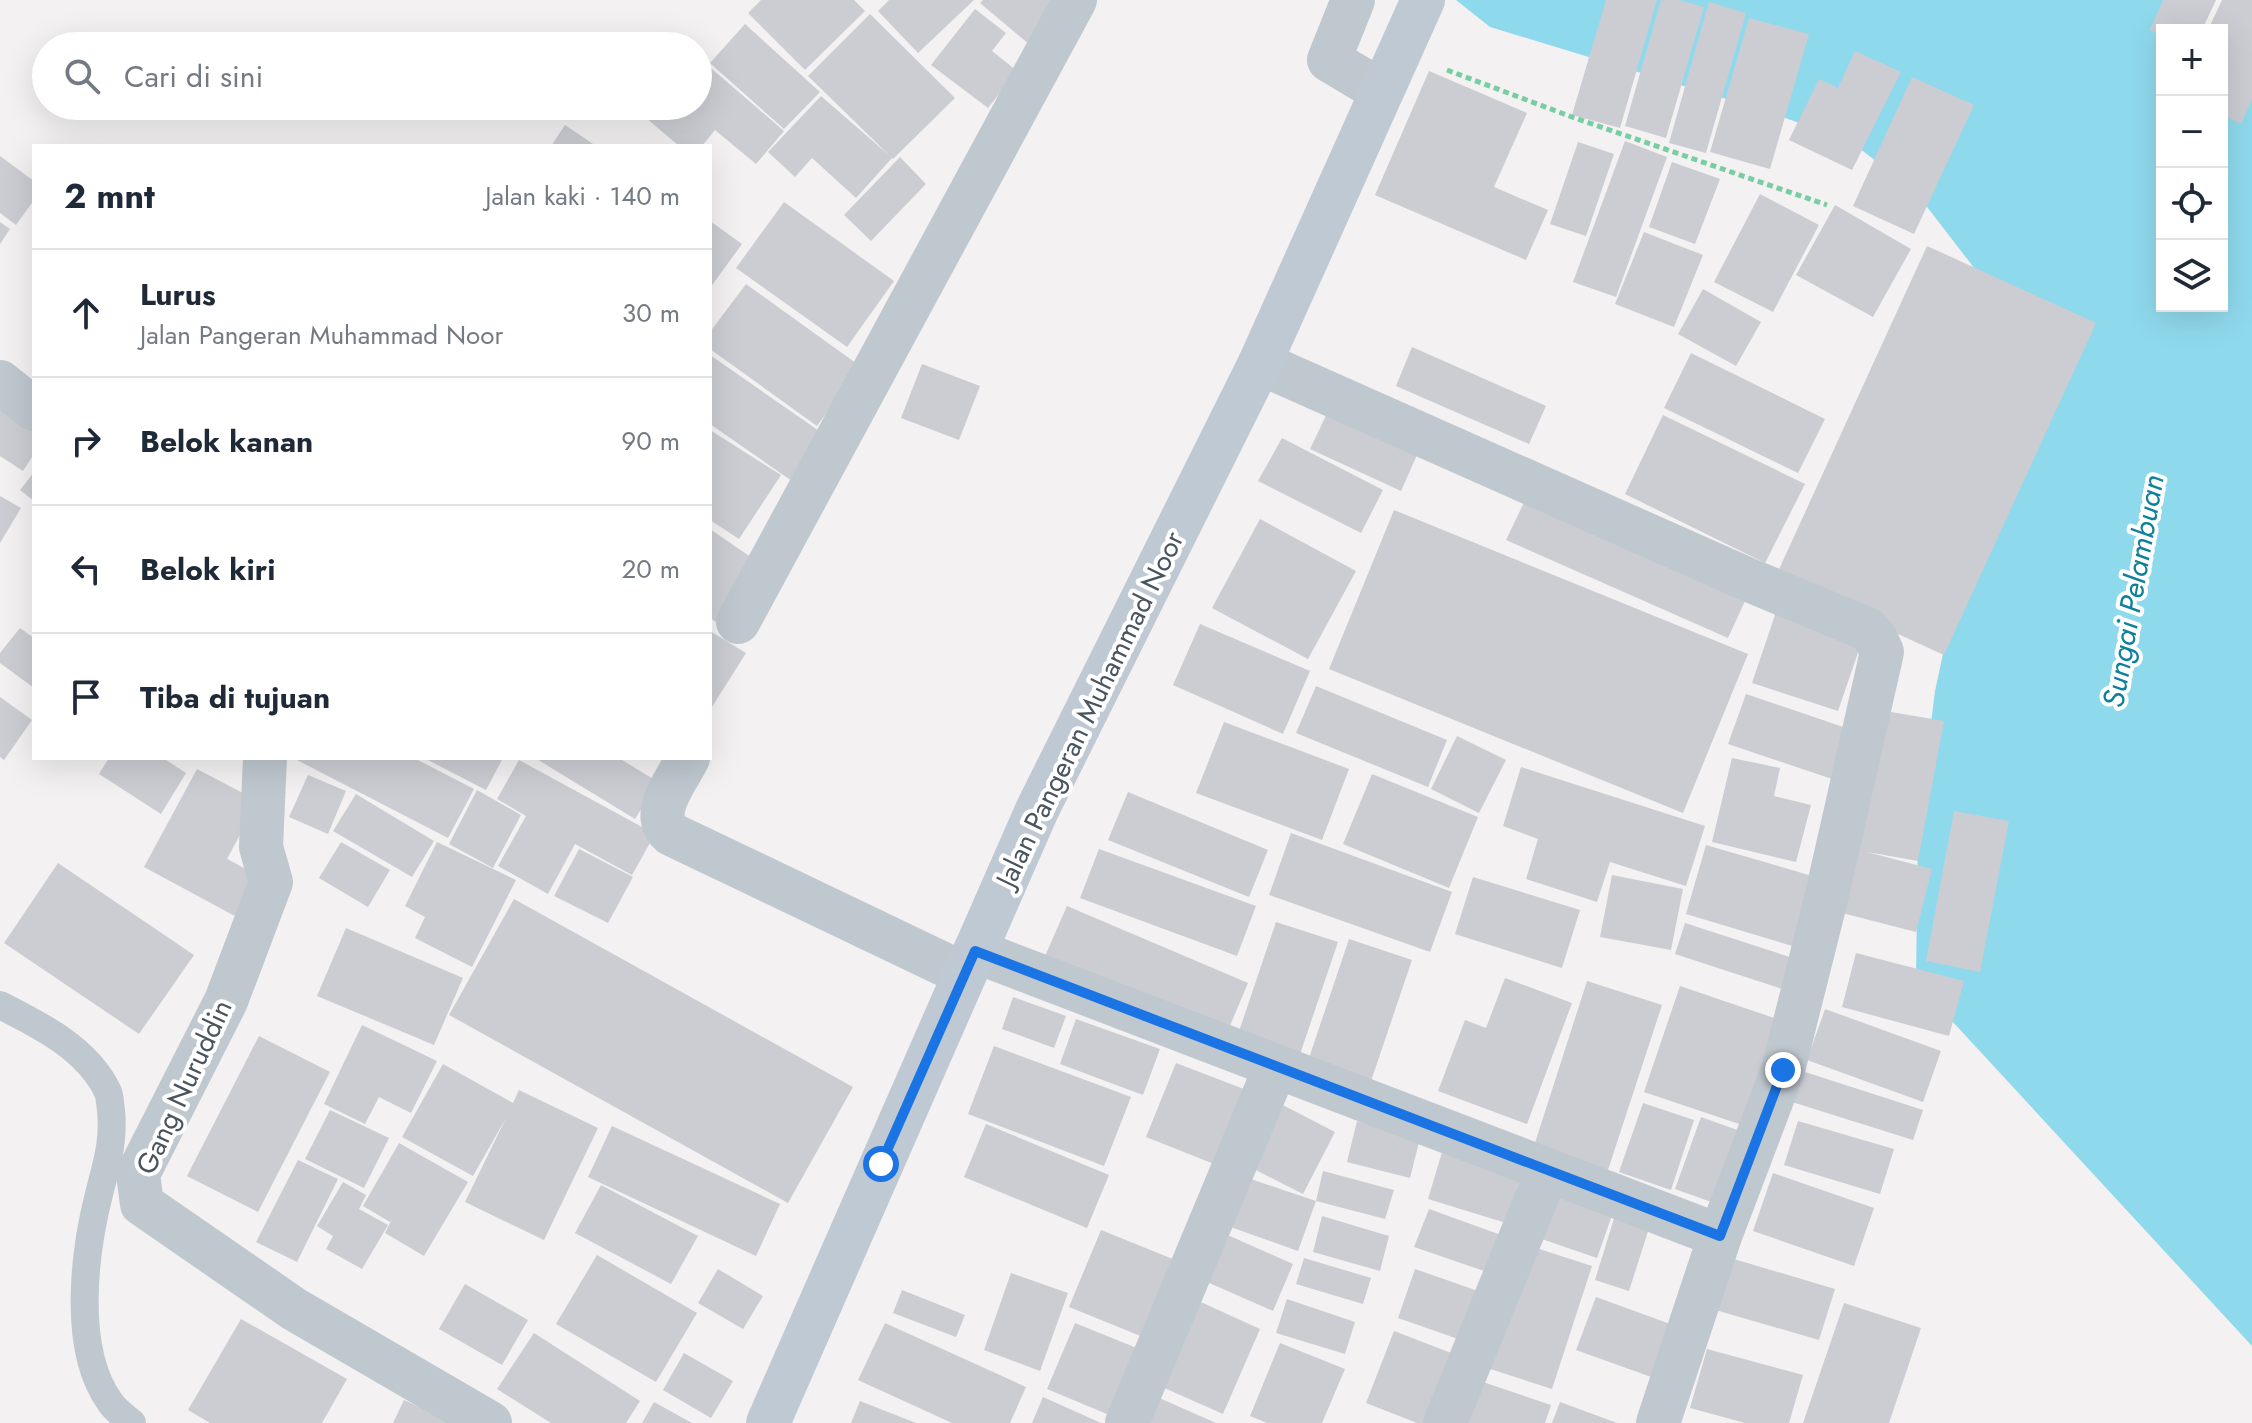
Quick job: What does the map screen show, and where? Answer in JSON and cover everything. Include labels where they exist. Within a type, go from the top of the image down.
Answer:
[{"type":"main road","name":"Jalan Pangeran Muhammad Noor","points":[[768,1423],[1037,810],[1260,363],[1413,22]]},
{"type":"street","points":[[738,622],[1075,0]]},
{"type":"street","points":[[1353,0],[1329,60],[1381,91]]},
{"type":"street","points":[[1260,363],[1749,580],[1867,629],[1882,652],[1783,1070],[1720,1236],[1658,1423]]},
{"type":"street","points":[[0,382],[32,407]]},
{"type":"street","name":"Gang Nuruddin","points":[[265,760],[261,847],[271,882],[226,1001],[138,1174],[139,1196],[142,1204],[294,1309],[490,1423]]},
{"type":"street","points":[[687,760],[662,810],[661,819],[671,834],[969,962],[1276,1066],[1720,1236]]},
{"type":"street","points":[[1127,1423],[1276,1066]]},
{"type":"street","points":[[1445,1423],[1548,1170]]},
{"type":"lane","points":[[0,1005],[59,1036],[88,1065],[109,1093],[114,1137],[95,1210],[85,1274],[84,1323],[91,1363],[110,1402],[132,1423]]},
{"type":"path","points":[[1413,22],[1572,117],[1827,205]]},
{"type":"water","name":"Sungai Pelambuan","points":[[1456,0],[2170,0],[2164,24],[2156,24],[2156,312],[2228,312],[2228,64],[2252,90],[2252,1346],[1916,982],[1918,827],[1935,691],[2015,321],[1914,190],[1851,142],[1769,112],[1490,27]]},
{"type":"building","points":[[761,0],[854,0],[865,11],[805,70],[748,13]]},
{"type":"building","points":[[889,0],[974,0],[918,53],[878,11]]},
{"type":"building","points":[[983,0],[1069,0],[1030,45],[980,3]]},
{"type":"building","points":[[1606,0],[1657,0],[1620,128],[1572,115]]},
{"type":"building","points":[[1661,0],[1679,0],[1704,7],[1666,138],[1625,126]]},
{"type":"building","points":[[2163,0],[2216,0],[2205,24],[2156,24],[2156,33],[2150,30]]},
{"type":"building","points":[[2222,0],[2252,0],[2252,99],[2241,124],[2228,118],[2228,24],[2211,24]]},
{"type":"building","points":[[1709,2],[1746,13],[1706,153],[1669,143]]},
{"type":"building","points":[[975,9],[1006,33],[992,51],[1017,71],[988,108],[931,65]]},
{"type":"building","points":[[870,14],[955,98],[892,158],[856,198],[812,158],[795,177],[768,152],[821,96],[890,156],[808,76]]},
{"type":"building","points":[[1749,18],[1809,34],[1770,169],[1710,152]]},
{"type":"building","points":[[745,24],[820,92],[784,129],[712,65],[712,61]]},
{"type":"building","points":[[1855,51],[1901,72],[1852,170],[1789,140],[1819,79],[1838,88]]},
{"type":"building","points":[[712,69],[784,131],[756,164],[715,130],[704,144],[677,144],[649,120],[712,120]]},
{"type":"building","points":[[1429,71],[1527,113],[1494,187],[1548,210],[1526,260],[1375,195]]},
{"type":"building","points":[[1912,77],[1974,105],[1914,234],[1853,206]]},
{"type":"building","points":[[565,125],[593,144],[552,144]]},
{"type":"building","points":[[1625,141],[1667,157],[1616,297],[1573,282]]},
{"type":"building","points":[[1578,142],[1614,154],[1586,236],[1550,224]]},
{"type":"building","points":[[0,156],[32,180],[32,203],[16,225],[0,213]]},
{"type":"building","points":[[900,157],[926,184],[871,241],[844,215]]},
{"type":"building","points":[[1672,162],[1720,179],[1695,244],[1649,227]]},
{"type":"building","points":[[1760,194],[1819,225],[1773,312],[1714,282]]},
{"type":"building","points":[[784,202],[894,281],[847,347],[736,268]]},
{"type":"building","points":[[1835,205],[1911,249],[1873,317],[1796,275]]},
{"type":"building","points":[[0,222],[10,229],[0,244]]},
{"type":"building","points":[[712,222],[742,244],[712,285]]},
{"type":"building","points":[[1644,232],[1703,255],[1674,327],[1615,304]]},
{"type":"building","points":[[1927,246],[2096,323],[1944,655],[1775,578]]},
{"type":"building","points":[[746,284],[860,366],[817,426],[712,350],[712,329]]},
{"type":"building","points":[[1703,289],[1761,322],[1736,366],[1678,334]]},
{"type":"building","points":[[1412,347],[1546,406],[1529,444],[1396,386]]},
{"type":"building","points":[[1691,353],[1825,419],[1798,473],[1664,408]]},
{"type":"building","points":[[712,356],[835,442],[802,488],[712,425]]},
{"type":"building","points":[[922,364],[980,386],[959,440],[901,418]]},
{"type":"building","points":[[0,404],[32,423],[32,457],[23,471],[0,456]]},
{"type":"building","points":[[1331,405],[1421,446],[1401,491],[1310,449]]},
{"type":"building","points":[[1663,415],[1805,484],[1765,563],[1625,494]]},
{"type":"building","points":[[712,431],[781,475],[739,539],[712,521]]},
{"type":"building","points":[[1282,438],[1383,490],[1361,533],[1258,481]]},
{"type":"building","points":[[32,475],[32,499],[20,490]]},
{"type":"building","points":[[1530,490],[1751,588],[1728,638],[1506,540]]},
{"type":"building","points":[[0,496],[21,508],[0,543]]},
{"type":"building","points":[[1394,510],[1748,654],[1683,813],[1329,669]]},
{"type":"building","points":[[1260,519],[1356,571],[1308,659],[1212,608]]},
{"type":"building","points":[[712,530],[758,562],[716,622],[712,619]]},
{"type":"building","points":[[1776,612],[1862,641],[1838,711],[1752,683]]},
{"type":"building","points":[[1200,624],[1310,671],[1283,734],[1173,685]]},
{"type":"building","points":[[20,628],[32,637],[32,687],[0,663],[0,653]]},
{"type":"building","points":[[712,632],[746,653],[712,707]]},
{"type":"building","points":[[1316,686],[1447,740],[1428,787],[1296,733]]},
{"type":"building","points":[[1746,694],[1852,730],[1835,780],[1728,744]]},
{"type":"building","points":[[0,697],[32,720],[4,760],[0,757]]},
{"type":"building","points":[[1885,711],[1944,721],[1918,861],[1867,852],[1932,869],[1916,932],[1842,913]]},
{"type":"building","points":[[1224,722],[1349,769],[1322,840],[1196,793]]},
{"type":"building","points":[[1457,736],[1506,760],[1479,813],[1431,789]]},
{"type":"building","points":[[1732,758],[1780,768],[1774,796],[1811,805],[1796,862],[1712,842]]},
{"type":"building","points":[[108,760],[166,760],[186,773],[161,814],[99,774]]},
{"type":"building","points":[[297,760],[418,760],[474,789],[448,838]]},
{"type":"building","points":[[428,760],[502,760],[486,790]]},
{"type":"building","points":[[519,760],[655,834],[632,875],[575,844],[548,894],[498,866],[526,816],[497,799]]},
{"type":"building","points":[[538,760],[622,760],[658,782],[635,819]]},
{"type":"building","points":[[1521,767],[1705,826],[1686,886],[1610,862],[1597,902],[1526,879],[1538,839],[1503,826]]},
{"type":"building","points":[[197,769],[258,801],[227,859],[267,880],[244,921],[144,867]]},
{"type":"building","points":[[1372,774],[1478,817],[1449,888],[1343,844]]},
{"type":"building","points":[[308,775],[346,791],[328,834],[289,817]]},
{"type":"building","points":[[477,790],[521,815],[493,868],[449,844]]},
{"type":"building","points":[[1128,792],[1268,850],[1249,897],[1108,840]]},
{"type":"building","points":[[356,794],[434,841],[412,877],[333,831]]},
{"type":"building","points":[[1954,811],[2009,821],[1980,972],[1926,961]]},
{"type":"building","points":[[1291,833],[1452,892],[1430,952],[1269,895]]},
{"type":"building","points":[[341,842],[390,870],[368,907],[319,878]]},
{"type":"building","points":[[437,842],[516,880],[472,967],[415,938],[425,917],[405,906]]},
{"type":"building","points":[[1706,845],[1819,878],[1799,948],[1686,914]]},
{"type":"building","points":[[579,849],[633,877],[608,923],[554,896]]},
{"type":"building","points":[[1099,849],[1256,906],[1237,956],[1080,898]]},
{"type":"building","points":[[58,863],[194,955],[139,1034],[4,943]]},
{"type":"building","points":[[1612,875],[1683,889],[1671,950],[1600,937]]},
{"type":"building","points":[[1473,877],[1580,910],[1562,968],[1455,934]]},
{"type":"building","points":[[514,899],[853,1087],[788,1203],[449,1015]]},
{"type":"building","points":[[1067,906],[1248,983],[1224,1040],[1042,963]]},
{"type":"building","points":[[1276,922],[1338,942],[1297,1063],[1235,1043]]},
{"type":"building","points":[[1685,923],[1796,959],[1785,990],[1675,954]]},
{"type":"building","points":[[346,928],[463,978],[434,1045],[317,996]]},
{"type":"building","points":[[1349,939],[1412,960],[1369,1087],[1306,1067]]},
{"type":"building","points":[[1856,953],[1964,981],[1949,1036],[1842,1007]]},
{"type":"building","points":[[1505,978],[1572,1003],[1527,1124],[1438,1091],[1465,1020],[1486,1028]]},
{"type":"building","points":[[1587,981],[1662,1005],[1608,1170],[1534,1146]]},
{"type":"building","points":[[1680,986],[1783,1021],[1748,1127],[1644,1092]]},
{"type":"building","points":[[1013,997],[1066,1016],[1054,1048],[1002,1029]]},
{"type":"building","points":[[1825,1009],[1941,1051],[1923,1102],[1807,1060]]},
{"type":"building","points":[[1076,1019],[1160,1049],[1143,1095],[1060,1064]]},
{"type":"building","points":[[362,1025],[437,1061],[411,1113],[379,1097],[365,1124],[324,1104]]},
{"type":"building","points":[[259,1036],[330,1072],[258,1212],[187,1176]]},
{"type":"building","points":[[994,1046],[1131,1097],[1104,1166],[968,1114]]},
{"type":"building","points":[[1176,1063],[1249,1091],[1219,1166],[1146,1137]]},
{"type":"building","points":[[443,1064],[513,1103],[519,1090],[598,1128],[544,1240],[465,1202],[506,1118],[473,1176],[402,1137]]},
{"type":"building","points":[[1802,1071],[1923,1110],[1913,1140],[1792,1102]]},
{"type":"building","points":[[1273,1100],[1335,1132],[1303,1194],[1240,1162]]},
{"type":"building","points":[[1643,1103],[1694,1120],[1671,1190],[1619,1172]]},
{"type":"building","points":[[330,1110],[389,1138],[364,1188],[305,1159]]},
{"type":"building","points":[[1701,1117],[1754,1136],[1728,1208],[1675,1189]]},
{"type":"building","points":[[1357,1121],[1420,1138],[1410,1178],[1347,1162]]},
{"type":"building","points":[[1798,1121],[1894,1149],[1880,1194],[1784,1165]]},
{"type":"building","points":[[986,1124],[1109,1175],[1087,1228],[964,1177]]},
{"type":"building","points":[[612,1126],[780,1204],[756,1256],[588,1177]]},
{"type":"building","points":[[399,1143],[468,1182],[424,1256],[385,1233],[392,1219],[390,1222],[363,1206]]},
{"type":"building","points":[[1443,1149],[1522,1173],[1506,1223],[1428,1199]]},
{"type":"building","points":[[298,1160],[338,1179],[297,1262],[256,1242]]},
{"type":"building","points":[[1323,1171],[1394,1190],[1385,1219],[1316,1201]]},
{"type":"building","points":[[1773,1173],[1874,1208],[1854,1266],[1753,1231]]},
{"type":"building","points":[[1239,1175],[1316,1201],[1298,1251],[1222,1224]]},
{"type":"building","points":[[1549,1180],[1616,1204],[1597,1258],[1530,1235]]},
{"type":"building","points":[[343,1182],[366,1195],[359,1209],[388,1225],[362,1269],[326,1249],[333,1236],[317,1226]]},
{"type":"building","points":[[601,1185],[698,1236],[671,1284],[575,1233]]},
{"type":"building","points":[[1429,1209],[1501,1235],[1487,1272],[1414,1247]]},
{"type":"building","points":[[1616,1212],[1651,1222],[1629,1291],[1595,1280]]},
{"type":"building","points":[[1322,1216],[1389,1236],[1380,1271],[1313,1252]]},
{"type":"building","points":[[1101,1230],[1190,1266],[1158,1343],[1069,1307]]},
{"type":"building","points":[[1221,1232],[1293,1264],[1273,1311],[1200,1279]]},
{"type":"building","points":[[1521,1243],[1592,1266],[1552,1389],[1481,1366]]},
{"type":"building","points":[[597,1255],[697,1313],[656,1382],[556,1324]]},
{"type":"building","points":[[1727,1257],[1835,1289],[1819,1340],[1712,1309]]},
{"type":"building","points":[[1304,1258],[1371,1278],[1363,1304],[1296,1284]]},
{"type":"building","points":[[718,1269],[763,1296],[743,1329],[698,1303]]},
{"type":"building","points":[[1415,1269],[1478,1291],[1461,1340],[1398,1318]]},
{"type":"building","points":[[1011,1273],[1068,1293],[1040,1371],[984,1350]]},
{"type":"building","points":[[465,1284],[528,1320],[502,1365],[439,1329]]},
{"type":"building","points":[[902,1290],[965,1315],[956,1337],[893,1313]]},
{"type":"building","points":[[1596,1297],[1673,1325],[1654,1378],[1576,1350]]},
{"type":"building","points":[[1192,1298],[1260,1329],[1223,1414],[1153,1383]]},
{"type":"building","points":[[1287,1299],[1355,1322],[1345,1354],[1276,1333]]},
{"type":"building","points":[[1844,1303],[1921,1328],[1889,1423],[1803,1423]]},
{"type":"building","points":[[241,1319],[347,1379],[322,1423],[210,1423],[188,1410]]},
{"type":"building","points":[[885,1323],[1026,1387],[1010,1423],[952,1423],[858,1380]]},
{"type":"building","points":[[1075,1323],[1154,1355],[1126,1422],[1047,1389]]},
{"type":"building","points":[[1394,1331],[1459,1356],[1433,1423],[1417,1423],[1366,1403]]},
{"type":"building","points":[[534,1333],[640,1401],[626,1423],[551,1423],[497,1389]]},
{"type":"building","points":[[1280,1343],[1345,1369],[1322,1423],[1267,1423],[1250,1416]]},
{"type":"building","points":[[1707,1349],[1803,1375],[1789,1423],[1745,1423],[1690,1408]]},
{"type":"building","points":[[684,1353],[733,1381],[711,1418],[663,1390]]},
{"type":"building","points":[[1474,1379],[1551,1405],[1545,1423],[1459,1423]]},
{"type":"building","points":[[1043,1397],[1101,1423],[1032,1423]]},
{"type":"building","points":[[1157,1397],[1216,1423],[1145,1423]]},
{"type":"building","points":[[404,1400],[454,1423],[393,1423]]},
{"type":"building","points":[[860,1401],[916,1423],[851,1423]]},
{"type":"building","points":[[654,1402],[692,1423],[642,1423]]},
{"type":"building","points":[[1560,1402],[1617,1423],[1552,1423]]},
{"type":"route","points":[[881,1164],[975,951],[1720,1236],[1783,1070]]}]
